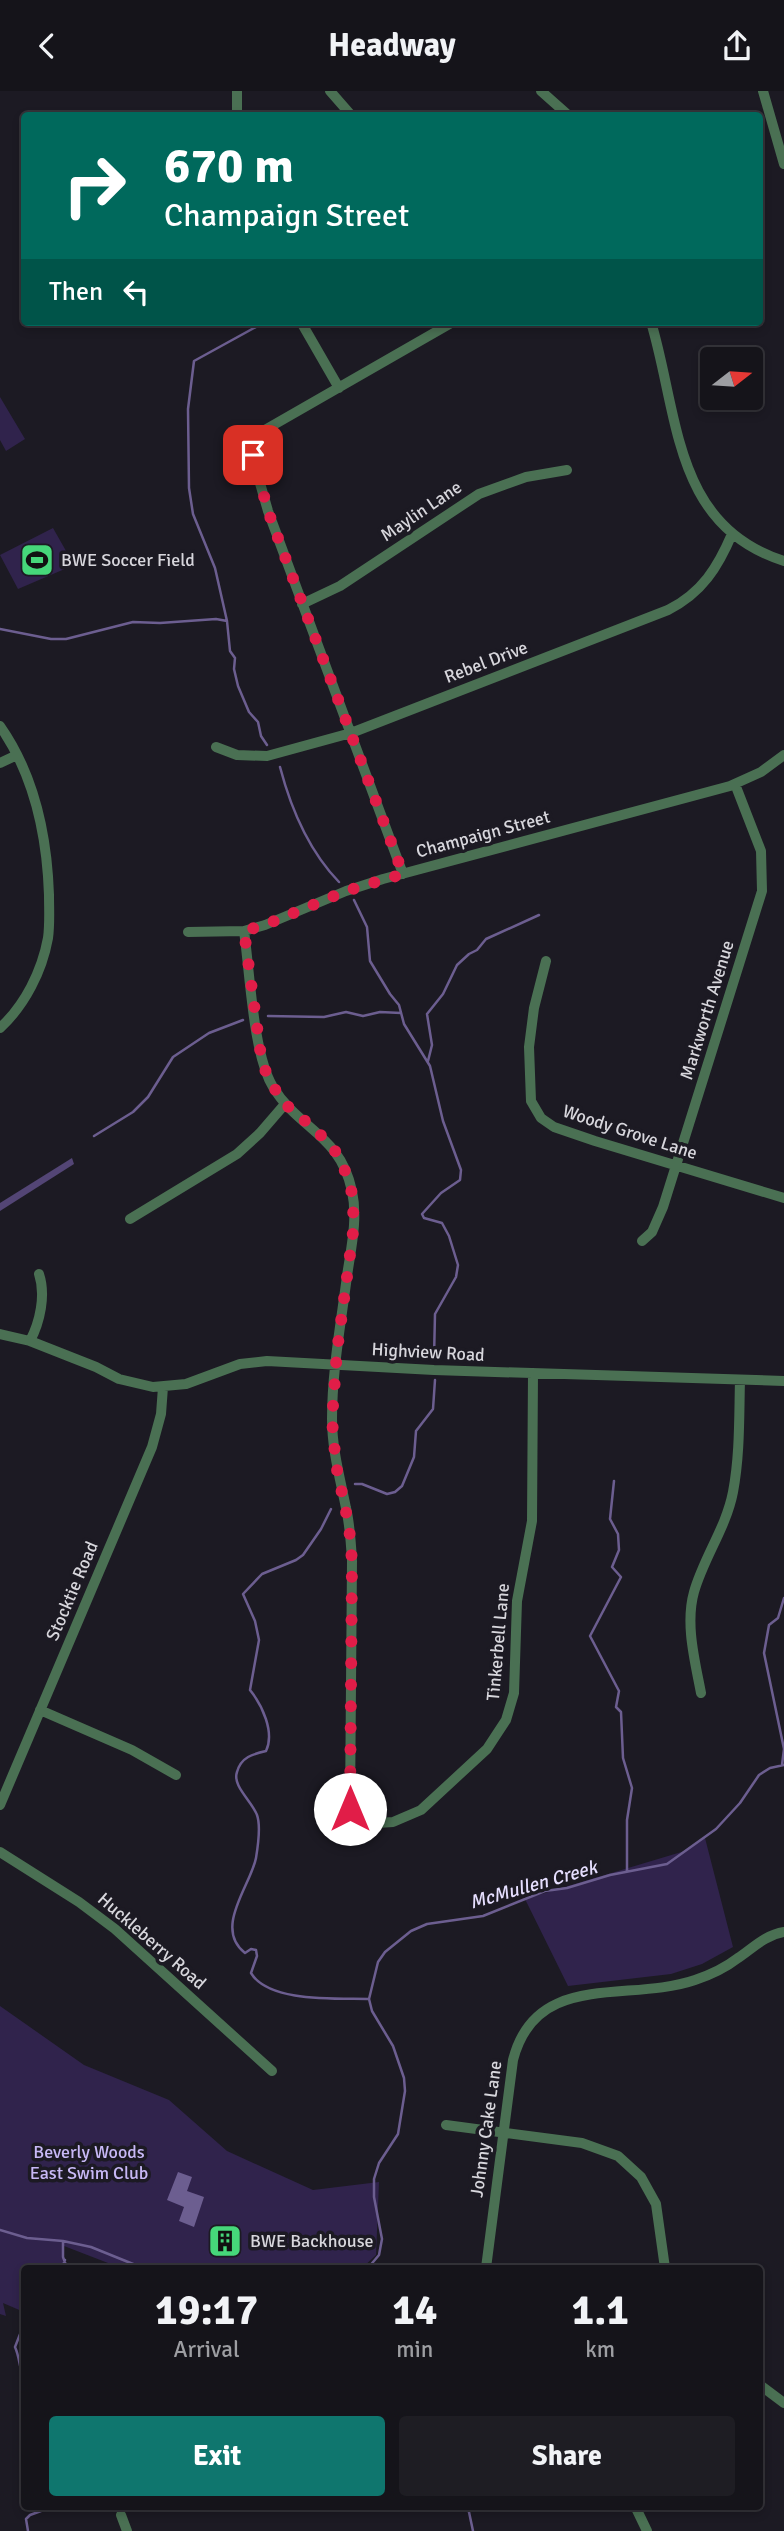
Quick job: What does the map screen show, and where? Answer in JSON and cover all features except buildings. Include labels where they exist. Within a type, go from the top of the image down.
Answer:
[{"type":"street","points":[[237,91],[237,112]]},
{"type":"street","points":[[330,91],[348,112]]},
{"type":"street","points":[[541,91],[565,112]]},
{"type":"street","points":[[555,102],[563,91]]},
{"type":"street","points":[[763,91],[784,164]]},
{"type":"street","points":[[302,326],[339,387]]},
{"type":"street","points":[[403,874],[268,511],[253,451],[255,442],[264,431],[446,326]]},
{"type":"street","points":[[652,326],[689,474],[707,508],[732,534],[757,550],[784,561]]},
{"type":"street","name":"Maylin Lane","points":[[302,604],[340,586],[479,494],[526,477],[568,470]]},
{"type":"street","name":"Rebel Drive","points":[[216,747],[237,755],[267,756],[351,733],[676,606],[709,579],[732,534]]},
{"type":"street","points":[[0,726],[34,793],[42,829],[48,880],[49,928],[43,958],[35,979],[18,1008],[0,1028]]},
{"type":"street","points":[[0,763],[17,755]]},
{"type":"street","name":"Champaign Street","points":[[188,932],[244,931],[265,925],[346,891],[735,784],[761,772],[784,755]]},
{"type":"street","name":"Markworth Avenue","points":[[642,1241],[657,1224],[762,891],[761,851],[735,784]]},
{"type":"street","points":[[244,931],[262,1064],[268,1079],[285,1104],[318,1132],[335,1151],[343,1165],[352,1193],[354,1225],[335,1365],[332,1420],[352,1561],[350,1809],[355,1820],[338,1833]]},
{"type":"street","name":"Woody Grove Lane","points":[[546,961],[534,1008],[528,1047],[531,1101],[535,1111],[545,1121],[676,1167],[784,1198]]},
{"type":"street","points":[[130,1219],[237,1154],[285,1104]]},
{"type":"street","points":[[30,1342],[43,1290],[38,1274]]},
{"type":"street","name":"Highview Road","points":[[0,1334],[30,1342],[120,1379],[145,1386],[186,1384],[222,1369],[249,1362],[784,1381]]},
{"type":"street","name":"Tinkerbell Lane","points":[[355,1820],[363,1824],[393,1822],[421,1810],[487,1749],[506,1720],[514,1693],[517,1601],[532,1521],[533,1373]]},
{"type":"street","points":[[701,1693],[692,1639],[691,1604],[733,1494],[740,1380]]},
{"type":"street","name":"Stocktie Road","points":[[0,1805],[152,1447],[161,1414],[163,1387]]},
{"type":"street","points":[[40,1710],[132,1750],[176,1775]]},
{"type":"street","name":"Huckleberry Road","points":[[0,1851],[116,1929],[272,2071]]},
{"type":"street","name":"Johnny Cake Lane","points":[[486,2265],[516,2046],[522,2033],[550,2005],[570,1998],[664,1987],[696,1979],[736,1960],[764,1939],[784,1932]]},
{"type":"street","points":[[446,2126],[582,2143],[605,2150],[624,2161],[641,2177],[656,2204],[666,2265]]},
{"type":"street","points":[[763,2387],[784,2403]]},
{"type":"street","points":[[637,2510],[647,2531]]},
{"type":"street","points":[[121,2515],[127,2531]]},
{"type":"green space","points":[[0,397],[25,439],[6,451],[0,440]]},
{"type":"green space","name":"BWE Soccer Field","points":[[53,528],[74,565],[18,589],[0,555]]},
{"type":"green space","points":[[705,1838],[733,1947],[702,1964],[671,1974],[568,1986],[525,1899],[688,1850]]},
{"type":"green space","name":"Beverly Woods East Swim Club","points":[[0,2006],[84,2065],[169,2100],[227,2151],[313,2190],[379,2182],[376,2255],[365,2265],[113,2265],[64,2246],[63,2265],[21,2265],[21,2311],[3,2303],[6,2316],[0,2314]]},
{"type":"shaded area","points":[[72,1158],[74,1164],[0,1211],[0,1203]]},
{"type":"shaded area","points":[[178,2172],[192,2177],[187,2191],[204,2197],[194,2227],[179,2221],[184,2207],[167,2200]]},
{"type":"waterway","points":[[258,326],[194,361],[188,409],[189,488],[193,514],[215,568],[227,621],[230,651],[235,658],[234,669],[238,686],[267,745]]},
{"type":"waterway","points":[[0,629],[51,639],[66,639],[133,622],[216,619],[227,621]]},
{"type":"waterway","points":[[280,767],[302,829],[328,870],[339,882]]},
{"type":"waterway","points":[[354,900],[367,927],[370,961],[399,1005],[404,1024],[430,1066],[443,1121],[461,1170],[460,1180],[441,1193],[422,1214],[424,1218],[442,1223],[458,1265],[456,1277],[435,1314],[434,1358]]},
{"type":"waterway","points":[[428,1061],[432,1045],[427,1014],[443,994],[457,965],[477,950],[486,939],[539,915]]},
{"type":"waterway","points":[[268,1016],[324,1017],[346,1012],[363,1016],[380,1012],[401,1013]]},
{"type":"waterway","points":[[94,1136],[133,1112],[148,1097],[173,1057],[209,1033],[243,1020]]},
{"type":"waterway","points":[[355,1484],[387,1494],[402,1486],[414,1457],[416,1431],[433,1409],[435,1380]]},
{"type":"waterway","points":[[614,1481],[610,1519],[618,1534],[619,1550],[612,1567],[621,1577],[590,1636],[619,1691],[616,1707],[621,1712],[623,1758],[632,1788],[627,1820],[627,1871]]},
{"type":"waterway","points":[[331,1509],[303,1555],[262,1574],[243,1594],[255,1621],[259,1640],[250,1690],[263,1711],[269,1736],[266,1751],[245,1760],[236,1777],[237,1783],[255,1810],[259,1830],[256,1858],[237,1906],[233,1931],[236,1943],[245,1953],[251,1949],[256,1950],[257,1956],[251,1973],[260,1983],[273,1990],[305,1997],[369,1999]]},
{"type":"waterway","points":[[782,1765],[784,1749],[764,1653],[769,1625],[778,1618],[784,1598]]},
{"type":"waterway","name":"McMullen Creek","points":[[371,2265],[379,2255],[382,2239],[374,2197],[374,2179],[379,2163],[398,2134],[405,2091],[404,2078],[393,2046],[372,2011],[369,1999],[378,1962],[385,1952],[411,1931],[427,1924],[483,1916],[545,1891],[667,1864],[716,1829],[740,1803],[759,1775],[770,1768],[784,1765]]},
{"type":"waterway","name":"McMullen Creek","points":[[0,2230],[27,2238],[91,2247],[136,2265]]},
{"type":"waterway","points":[[63,2241],[66,2265]]},
{"type":"waterway","points":[[63,2265],[65,2260]]},
{"type":"waterway","points":[[21,2332],[15,2347],[21,2368]]},
{"type":"waterway","points":[[28,2531],[26,2519],[41,2510]]},
{"type":"waterway","points":[[468,2510],[473,2531]]},
{"type":"place","name":"BWE Soccer Field","points":[[37,560]]},
{"type":"place","name":"BWE Backhouse","points":[[225,2241]]},
{"type":"route","points":[[253,455],[268,511],[403,874],[332,896],[281,919],[244,931],[262,1064],[268,1079],[285,1104],[330,1144],[343,1165],[352,1193],[354,1225],[337,1351],[332,1420],[336,1465],[349,1526],[352,1561],[350,1809]]}]
